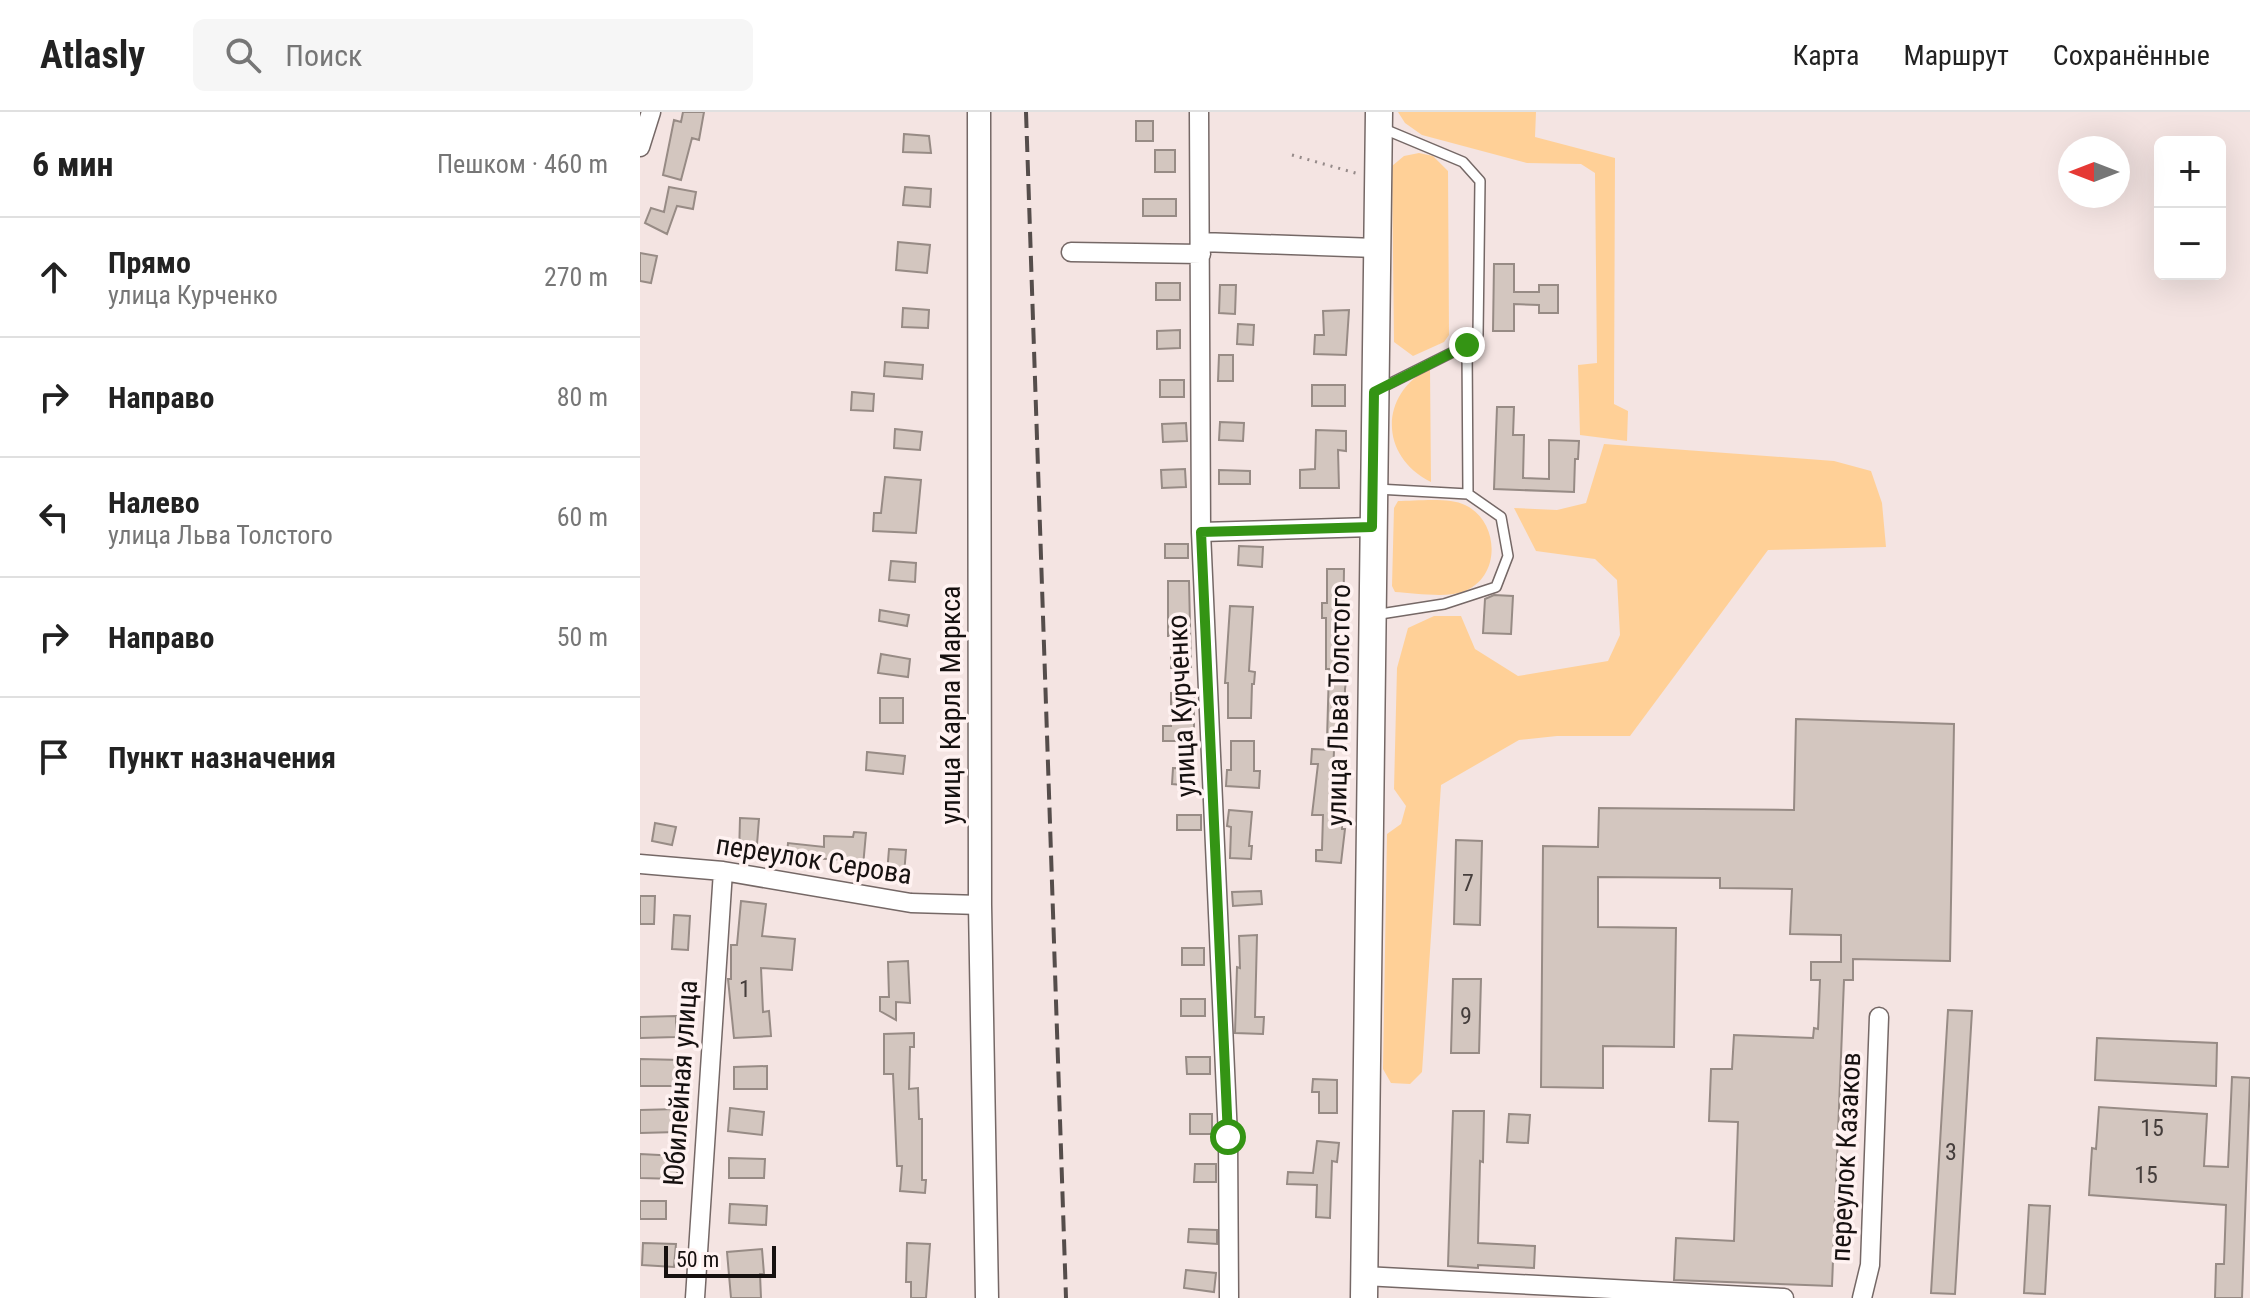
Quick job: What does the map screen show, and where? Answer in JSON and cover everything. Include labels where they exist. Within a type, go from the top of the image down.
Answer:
[{"type":"main road","name":"улица Льва Толстого","points":[[1364,1287],[1378,120]]},
{"type":"street","points":[[640,147],[651,112]]},
{"type":"street","name":"улица Карла Маркса","points":[[979,112],[980,905],[987,1298]]},
{"type":"street","name":"улица Курченко","points":[[1199,112],[1201,532],[1228,1137],[1229,1298]]},
{"type":"street","points":[[1071,252],[1376,248]]},
{"type":"street","points":[[1201,532],[1372,527]]},
{"type":"street","name":"переулок Серова","points":[[640,864],[723,871],[911,903],[980,905]]},
{"type":"street","name":"Юбилейная улица","points":[[695,1298],[723,871]]},
{"type":"street","name":"переулок Казаков","points":[[1862,1298],[1870,1265],[1879,1017]]},
{"type":"street","points":[[1364,1287],[1784,1298]]},
{"type":"lane","points":[[1374,392],[1467,345],[1478,335],[1480,181],[1463,162],[1378,120]]},
{"type":"lane","points":[[1467,345],[1468,494]]},
{"type":"lane","points":[[1371,615],[1444,604],[1496,587],[1508,556],[1501,517],[1468,494],[1372,489]]},
{"type":"path","points":[[1292,155],[1378,179]]},
{"type":"shaded area","points":[[1398,112],[1536,112],[1535,137],[1615,158],[1614,404],[1628,411],[1627,441],[1580,435],[1578,365],[1597,363],[1595,173],[1581,164],[1527,163],[1422,135],[1405,123]]},
{"type":"shaded area","points":[[1419,153],[1433,156],[1448,171],[1449,335],[1444,342],[1413,356],[1394,342],[1392,166],[1404,156]]},
{"type":"shaded area","points":[[1430,368],[1431,482],[1414,471],[1402,457],[1394,441],[1392,425],[1394,409],[1401,393],[1413,379]]},
{"type":"shaded area","points":[[1604,444],[1834,461],[1871,471],[1882,503],[1886,547],[1768,550],[1630,736],[1557,736],[1519,740],[1441,785],[1422,1072],[1410,1084],[1391,1083],[1383,1069],[1387,834],[1401,824],[1406,806],[1394,789],[1397,668],[1408,628],[1434,616],[1461,616],[1475,649],[1518,676],[1608,661],[1620,635],[1617,580],[1595,559],[1536,551],[1514,508],[1557,510],[1586,503]]},
{"type":"shaded area","points":[[1398,501],[1451,501],[1477,513],[1490,536],[1492,550],[1490,563],[1475,585],[1447,595],[1395,592],[1392,586],[1394,508]]},
{"type":"building","points":[[683,112],[704,112],[699,140],[692,138],[681,180],[663,175],[674,120],[681,122]]},
{"type":"building","points":[[1136,121],[1153,121],[1153,141],[1136,141]]},
{"type":"building","points":[[904,134],[929,136],[931,153],[903,152]]},
{"type":"building","points":[[1155,150],[1175,150],[1175,172],[1155,172]]},
{"type":"building","points":[[669,187],[696,192],[693,209],[677,206],[667,234],[645,223],[651,208],[664,212]]},
{"type":"building","points":[[905,187],[931,189],[930,207],[903,205]]},
{"type":"building","points":[[1143,199],[1176,199],[1176,216],[1143,216]]},
{"type":"building","points":[[898,242],[930,245],[927,273],[896,270]]},
{"type":"building","points":[[640,253],[657,256],[651,283],[640,281]]},
{"type":"building","points":[[1494,264],[1514,264],[1514,292],[1539,292],[1539,285],[1558,285],[1558,313],[1539,313],[1539,305],[1514,304],[1514,331],[1493,331]]},
{"type":"building","points":[[1156,283],[1180,283],[1180,300],[1156,300]]},
{"type":"building","points":[[1220,285],[1236,285],[1235,314],[1219,313]]},
{"type":"building","points":[[903,308],[929,310],[928,328],[902,327]]},
{"type":"building","points":[[1349,310],[1346,355],[1314,354],[1315,335],[1324,335],[1323,311]]},
{"type":"building","points":[[1238,324],[1254,325],[1253,345],[1237,344]]},
{"type":"building","points":[[1180,330],[1180,348],[1157,349],[1157,331]]},
{"type":"building","points":[[1219,355],[1233,355],[1233,381],[1218,381]]},
{"type":"building","points":[[885,362],[923,365],[922,379],[884,376]]},
{"type":"building","points":[[1160,380],[1184,380],[1184,397],[1160,397]]},
{"type":"building","points":[[1312,385],[1345,385],[1345,406],[1312,406]]},
{"type":"building","points":[[852,392],[874,394],[873,411],[851,410]]},
{"type":"building","points":[[1497,407],[1514,407],[1513,435],[1524,435],[1523,478],[1549,479],[1549,440],[1579,441],[1574,492],[1494,489]]},
{"type":"building","points":[[1220,422],[1244,423],[1243,441],[1219,440]]},
{"type":"building","points":[[1186,423],[1187,441],[1163,442],[1162,424]]},
{"type":"building","points":[[895,429],[922,432],[920,450],[894,448]]},
{"type":"building","points":[[1316,430],[1346,431],[1346,451],[1338,450],[1339,488],[1300,488],[1300,470],[1315,469]]},
{"type":"building","points":[[1185,469],[1186,487],[1162,488],[1161,470]]},
{"type":"building","points":[[1219,470],[1250,471],[1250,484],[1219,484]]},
{"type":"building","points":[[885,477],[921,480],[916,533],[873,531],[874,513],[881,513]]},
{"type":"building","points":[[1165,544],[1188,544],[1188,558],[1165,558]]},
{"type":"building","points":[[1239,546],[1263,547],[1262,567],[1238,565]]},
{"type":"building","points":[[891,561],[916,563],[915,582],[889,580]]},
{"type":"building","points":[[1327,569],[1344,569],[1343,633],[1348,633],[1349,658],[1344,740],[1327,740],[1329,669],[1326,669],[1326,618],[1322,618],[1322,603],[1327,603]]},
{"type":"building","points":[[1168,581],[1189,581],[1191,668],[1171,668]]},
{"type":"building","points":[[1494,595],[1513,596],[1511,634],[1483,633],[1485,599]]},
{"type":"building","points":[[1230,606],[1253,607],[1249,671],[1255,672],[1251,718],[1228,718],[1228,683],[1225,683]]},
{"type":"building","points":[[880,610],[909,615],[907,626],[879,621]]},
{"type":"building","points":[[881,654],[910,659],[908,677],[878,673]]},
{"type":"building","points":[[1171,693],[1194,693],[1194,741],[1163,741],[1163,726],[1171,726]]},
{"type":"building","points":[[880,698],[903,698],[903,723],[880,723]]},
{"type":"building","points":[[1796,719],[1954,724],[1950,961],[1853,959],[1853,980],[1844,980],[1832,1286],[1674,1280],[1676,1238],[1734,1241],[1738,1122],[1709,1121],[1711,1069],[1732,1069],[1734,1035],[1813,1038],[1814,1028],[1818,1029],[1820,980],[1811,980],[1811,962],[1841,962],[1841,935],[1790,934],[1792,889],[1720,888],[1720,878],[1598,877],[1598,927],[1676,928],[1674,1047],[1603,1046],[1603,1088],[1541,1087],[1543,846],[1598,847],[1599,808],[1794,810]]},
{"type":"building","points":[[1231,741],[1254,741],[1254,771],[1260,771],[1259,788],[1226,786],[1227,770],[1231,770]]},
{"type":"building","points":[[1312,749],[1334,750],[1333,778],[1339,778],[1337,800],[1342,800],[1342,829],[1345,829],[1341,863],[1316,861],[1316,850],[1322,850],[1323,815],[1312,815],[1318,764],[1311,764]]},
{"type":"building","points":[[867,752],[905,756],[903,774],[866,770]]},
{"type":"building","points":[[1173,768],[1195,769],[1194,786],[1172,784]]},
{"type":"building","points":[[1229,810],[1252,812],[1251,859],[1230,858]]},
{"type":"building","points":[[1177,815],[1201,815],[1201,830],[1177,830]]},
{"type":"building","points":[[740,818],[759,819],[756,857],[739,856]]},
{"type":"building","points":[[655,823],[676,827],[672,845],[652,841]]},
{"type":"building","points":[[854,832],[866,833],[863,866],[850,864],[850,860],[804,858],[804,865],[786,864],[788,843],[824,847],[824,836],[853,837]]},
{"type":"building","points":[[1456,840],[1482,841],[1480,925],[1454,924]]},
{"type":"building","points":[[889,849],[906,850],[904,875],[887,874]]},
{"type":"building","points":[[1261,891],[1262,904],[1233,906],[1232,892]]},
{"type":"building","points":[[640,896],[655,896],[654,924],[640,924]]},
{"type":"building","points":[[741,901],[766,904],[762,936],[795,939],[792,970],[761,968],[763,1012],[769,1011],[771,1036],[734,1038],[728,979],[731,979],[731,945],[737,945]]},
{"type":"building","points":[[674,915],[690,916],[688,950],[672,949]]},
{"type":"building","points":[[1257,935],[1255,1017],[1264,1017],[1263,1034],[1235,1033],[1239,936]]},
{"type":"building","points":[[1182,948],[1204,948],[1204,965],[1182,965]]},
{"type":"building","points":[[908,961],[910,1003],[896,1002],[896,1020],[880,1011],[880,997],[889,997],[888,962]]},
{"type":"building","points":[[1453,979],[1481,979],[1479,1053],[1451,1053]]},
{"type":"building","points":[[1181,999],[1205,999],[1205,1016],[1181,1016]]},
{"type":"building","points":[[1948,1010],[1972,1011],[1955,1294],[1931,1293]]},
{"type":"building","points":[[676,1016],[676,1037],[640,1038],[640,1017]]},
{"type":"building","points":[[914,1033],[914,1047],[910,1047],[909,1089],[918,1088],[925,1193],[900,1191],[902,1166],[897,1166],[893,1074],[884,1074],[884,1034]]},
{"type":"building","points":[[2097,1038],[2217,1043],[2216,1086],[2095,1080]]},
{"type":"building","points":[[1186,1057],[1210,1057],[1210,1074],[1187,1074]]},
{"type":"building","points":[[640,1059],[681,1060],[680,1086],[640,1086]]},
{"type":"building","points":[[767,1066],[767,1089],[734,1089],[734,1067]]},
{"type":"building","points":[[2232,1077],[2250,1078],[2242,1298],[2215,1298],[2216,1264],[2224,1264],[2226,1205],[2089,1195],[2092,1148],[2096,1149],[2099,1107],[2207,1114],[2204,1166],[2228,1167]]},
{"type":"building","points":[[1313,1079],[1337,1080],[1337,1113],[1319,1113],[1319,1092],[1312,1092]]},
{"type":"building","points":[[730,1108],[764,1112],[762,1135],[728,1131]]},
{"type":"building","points":[[677,1109],[677,1132],[640,1133],[640,1110]]},
{"type":"building","points":[[1453,1111],[1484,1111],[1478,1243],[1535,1246],[1534,1268],[1448,1266]]},
{"type":"building","points":[[1190,1114],[1212,1114],[1212,1134],[1190,1134]]},
{"type":"building","points":[[1509,1114],[1530,1115],[1528,1143],[1507,1142]]},
{"type":"building","points":[[1317,1141],[1339,1143],[1337,1162],[1332,1161],[1330,1218],[1316,1217],[1317,1185],[1287,1184],[1288,1172],[1313,1173]]},
{"type":"building","points":[[640,1154],[678,1156],[677,1179],[640,1178]]},
{"type":"building","points":[[729,1158],[765,1159],[764,1178],[729,1178]]},
{"type":"building","points":[[1195,1164],[1216,1164],[1216,1182],[1194,1182]]},
{"type":"building","points":[[640,1201],[666,1201],[666,1219],[640,1219]]},
{"type":"building","points":[[730,1204],[767,1206],[766,1225],[729,1223]]},
{"type":"building","points":[[2029,1205],[2050,1206],[2045,1294],[2024,1293]]},
{"type":"building","points":[[1189,1229],[1217,1230],[1217,1244],[1188,1242]]},
{"type":"building","points":[[643,1243],[676,1244],[674,1267],[642,1265]]},
{"type":"building","points":[[907,1243],[930,1244],[926,1298],[911,1298],[911,1282],[906,1282]]},
{"type":"building","points":[[762,1249],[764,1274],[760,1274],[761,1298],[731,1298],[727,1252]]},
{"type":"building","points":[[1186,1270],[1216,1273],[1214,1292],[1184,1288]]},
{"type":"railway","points":[[1026,112],[1066,1298]]},
{"type":"route","points":[[1228,1137],[1201,532],[1372,527],[1374,392],[1467,345]]}]
